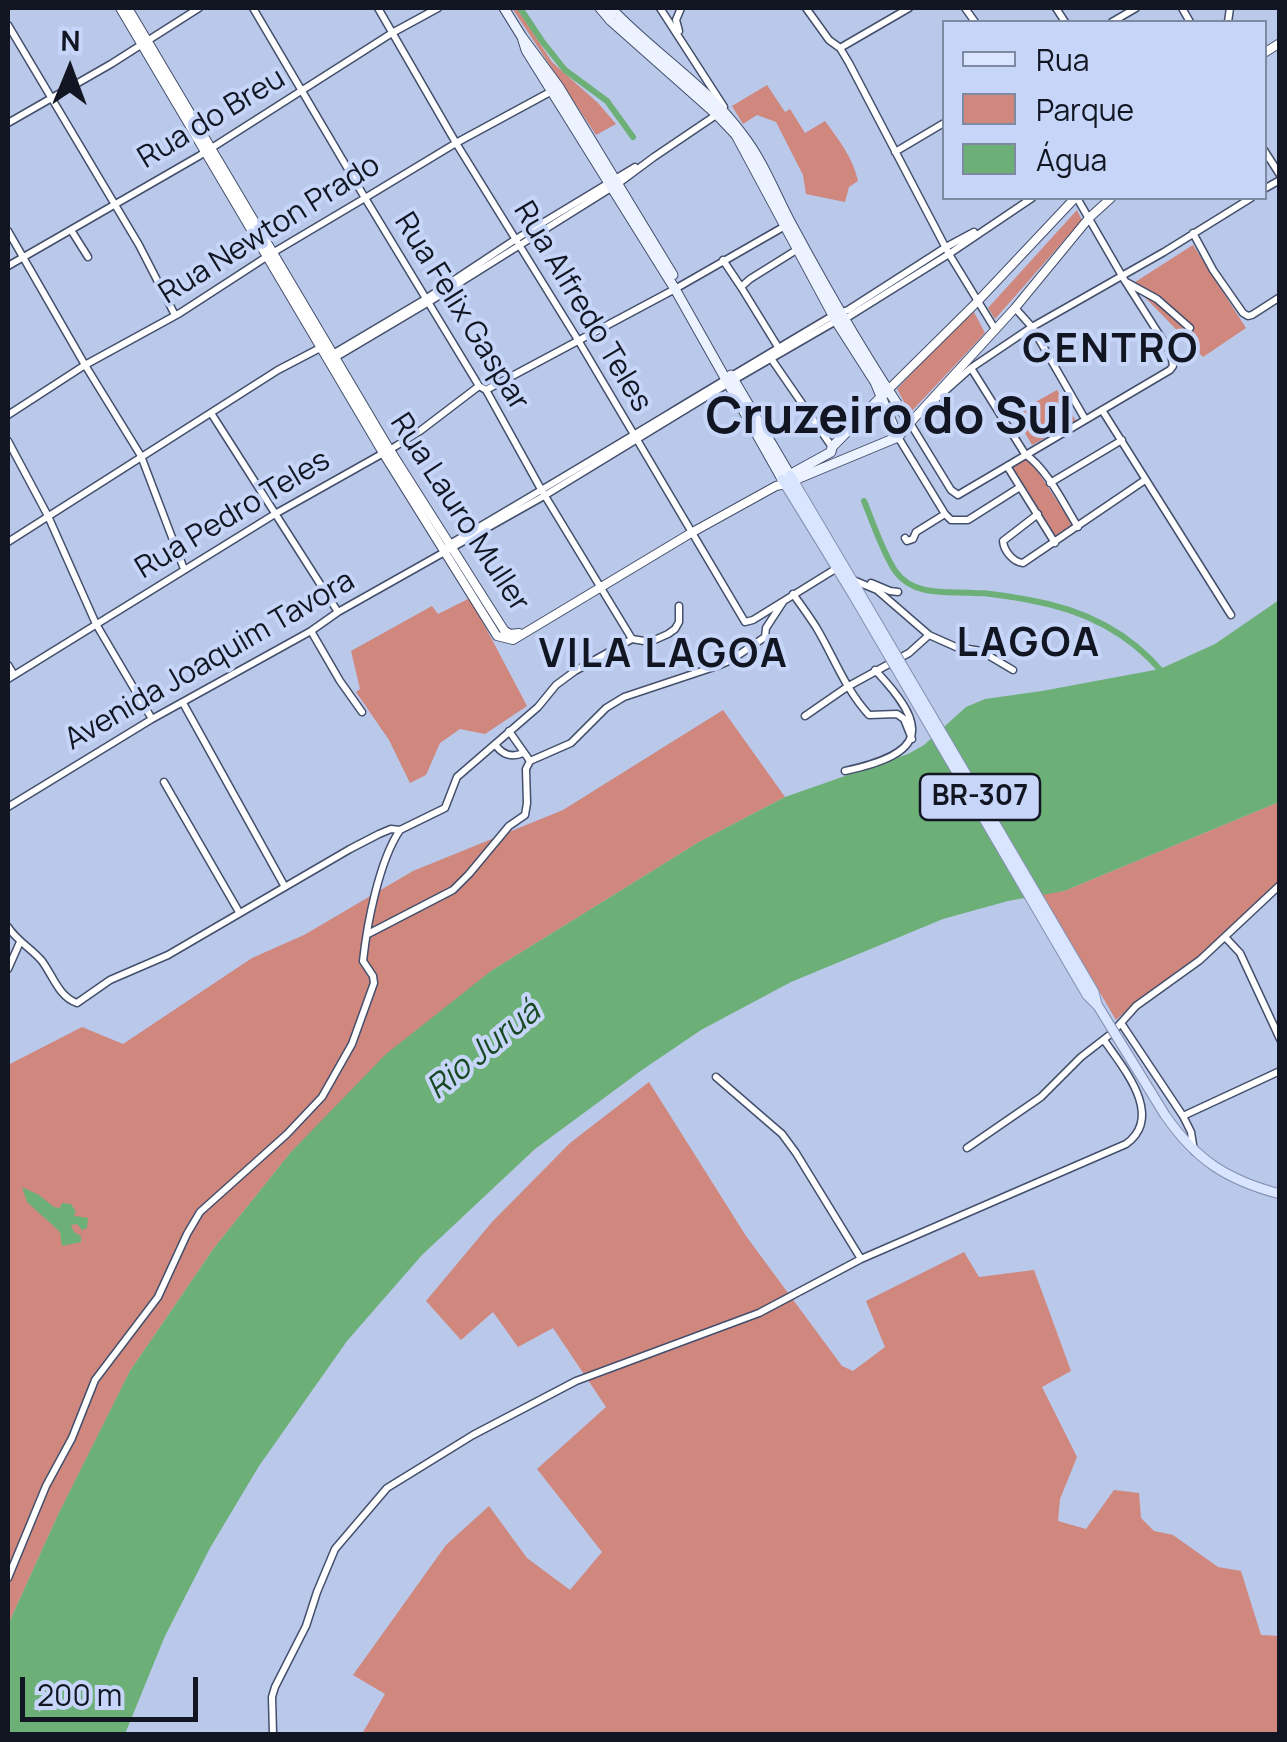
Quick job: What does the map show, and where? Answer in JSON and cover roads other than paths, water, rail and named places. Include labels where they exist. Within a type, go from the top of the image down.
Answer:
[{"type":"main road","points":[[504,8],[678,288],[786,481]]},
{"type":"main road","points":[[600,8],[721,111],[875,382],[910,423],[898,437],[786,481]]},
{"type":"main road","points":[[610,8],[650,51]]},
{"type":"main road","points":[[787,224],[798,250],[839,317]]},
{"type":"main road","points":[[884,393],[898,437]]},
{"type":"main road","points":[[786,481],[834,447],[884,393]]},
{"type":"main road","points":[[834,447],[846,448],[844,459]]},
{"type":"main road","name":"BR-307","points":[[786,481],[854,586],[1078,978],[1165,1115],[1194,1152],[1230,1176],[1280,1194]]},
{"type":"street","name":"Rua Lauro Muller","points":[[120,8],[144,42],[498,636],[512,640],[601,587]]},
{"type":"street","name":"Rua Lauro Muller","points":[[128,8],[144,42]]},
{"type":"street","points":[[8,123],[199,8]]},
{"type":"street","name":"Rua Felix Gaspar","points":[[254,8],[364,198],[483,388],[632,640]]},
{"type":"street","name":"Rua Alfredo Teles","points":[[378,8],[744,622],[784,601]]},
{"type":"street","name":"Rua do Breu","points":[[8,266],[438,8]]},
{"type":"street","points":[[331,358],[654,157],[721,111],[660,8]]},
{"type":"street","points":[[681,8],[676,20],[683,42]]},
{"type":"street","points":[[806,8],[828,40],[840,48],[994,329]]},
{"type":"street","points":[[840,48],[909,8]]},
{"type":"street","points":[[8,24],[139,245],[175,316]]},
{"type":"street","name":"Rua Newton Prado","points":[[8,416],[84,365],[175,316],[456,143],[555,89]]},
{"type":"street","points":[[895,152],[942,124]]},
{"type":"street","points":[[1267,155],[1280,178]]},
{"type":"street","name":"Avenida Joaquim Tavora","points":[[8,807],[543,494],[1029,200]]},
{"type":"street","points":[[884,393],[1074,200]]},
{"type":"street","points":[[1077,200],[1089,218],[1123,278],[1171,353],[1173,366],[954,494],[910,423],[1015,308],[1089,218],[1109,200]]},
{"type":"street","points":[[922,411],[971,368],[1032,327],[1123,278],[1248,200]]},
{"type":"street","name":"Rua Pedro Teles","points":[[10,677],[275,514],[420,431],[483,388],[678,288],[787,224]]},
{"type":"street","points":[[71,230],[88,257]]},
{"type":"street","points":[[8,231],[141,456],[184,569]]},
{"type":"street","points":[[1193,233],[1213,270],[1248,316],[1280,297]]},
{"type":"street","points":[[741,287],[798,250]]},
{"type":"street","points":[[723,260],[779,350]]},
{"type":"street","points":[[1123,278],[1157,299],[1190,328]]},
{"type":"street","points":[[1015,308],[1032,327],[1085,419]]},
{"type":"street","points":[[8,542],[278,370],[324,346]]},
{"type":"street","points":[[770,356],[834,447]]},
{"type":"street","points":[[971,368],[1025,454],[1050,483],[1078,527]]},
{"type":"street","points":[[1102,410],[1231,615]]},
{"type":"street","points":[[211,414],[338,612]]},
{"type":"street","points":[[898,437],[951,520],[968,520],[1020,487]]},
{"type":"street","points":[[1050,483],[1122,440]]},
{"type":"street","points":[[8,441],[48,516],[96,624],[152,720]]},
{"type":"street","points":[[1007,466],[1055,543]]},
{"type":"street","points":[[1038,514],[1003,541],[1016,562],[1023,564],[1146,480]]},
{"type":"street","points":[[601,587],[786,481]]},
{"type":"street","points":[[905,538],[913,539],[916,532],[945,514]]},
{"type":"street","points":[[368,934],[453,890],[509,826],[526,814],[526,769],[533,759],[571,744],[606,708],[624,697],[731,660],[765,636],[784,601],[840,566]]},
{"type":"street","points":[[854,586],[867,581],[898,592]]},
{"type":"street","points":[[854,586],[884,596],[929,635],[956,647],[981,652],[1012,670]]},
{"type":"street","points":[[794,594],[816,626],[847,687],[869,715],[897,714],[904,719],[912,739]]},
{"type":"street","points":[[8,927],[14,940],[38,957],[65,997],[77,1003],[110,980],[168,955],[379,834],[400,830],[445,808],[457,777],[538,707],[563,680],[632,640],[650,642],[668,634],[679,622],[679,606]]},
{"type":"street","points":[[311,631],[362,712]]},
{"type":"street","points":[[805,716],[906,654],[929,635]]},
{"type":"street","points":[[8,666],[10,677]]},
{"type":"street","points":[[846,771],[892,756],[912,739],[908,711],[875,670]]},
{"type":"street","points":[[182,703],[285,887]]},
{"type":"street","points":[[509,731],[523,753],[533,759]]},
{"type":"street","points":[[496,744],[510,755],[523,753]]},
{"type":"street","points":[[164,782],[239,912]]},
{"type":"street","points":[[8,1578],[90,1390],[158,1297],[192,1223],[309,1112],[336,1072],[358,1030],[374,983],[374,976],[363,961],[384,858],[400,830]]},
{"type":"street","points":[[967,1148],[1041,1097],[1136,1006],[1200,960],[1280,884]]},
{"type":"street","points":[[1226,937],[1240,953],[1280,1039]]},
{"type":"street","points":[[8,969],[14,940]]},
{"type":"street","points":[[1121,1023],[1183,1116],[1194,1152]]},
{"type":"street","points":[[272,1734],[275,1687],[306,1626],[316,1592],[336,1550],[387,1488],[474,1435],[576,1381],[740,1321],[861,1259],[1126,1144],[1140,1128],[1142,1107],[1134,1085],[1104,1040]]},
{"type":"street","points":[[1183,1116],[1280,1071]]},
{"type":"street","points":[[716,1077],[782,1134],[861,1259]]},
{"type":"water","name":"Rio Juruá","points":[[1279,600],[1279,802],[1064,891],[943,919],[791,982],[701,1030],[642,1070],[535,1149],[422,1255],[347,1341],[259,1466],[210,1548],[165,1636],[125,1734],[8,1734],[8,1625],[130,1371],[214,1248],[291,1152],[386,1054],[491,971],[699,842],[785,797],[908,754],[924,745],[966,707],[985,699],[1160,669],[1215,644]]},
{"type":"water","points":[[22,1187],[54,1207],[71,1204],[75,1216],[88,1218],[87,1228],[71,1225],[81,1236],[81,1242],[62,1246],[60,1232],[27,1202]]},
{"type":"waterway","points":[[520,8],[565,70],[607,101],[633,137]]},
{"type":"waterway","points":[[864,501],[892,565],[912,586],[1002,595],[1067,609],[1119,634],[1163,673]]},
{"type":"district","name":"CENTRO","points":[[1111,351]]},
{"type":"district","name":"Cruzeiro do Sul","points":[[889,419]]},
{"type":"district","name":"LAGOA","points":[[1029,645]]},
{"type":"district","name":"VILA LAGOA","points":[[664,656]]}]
